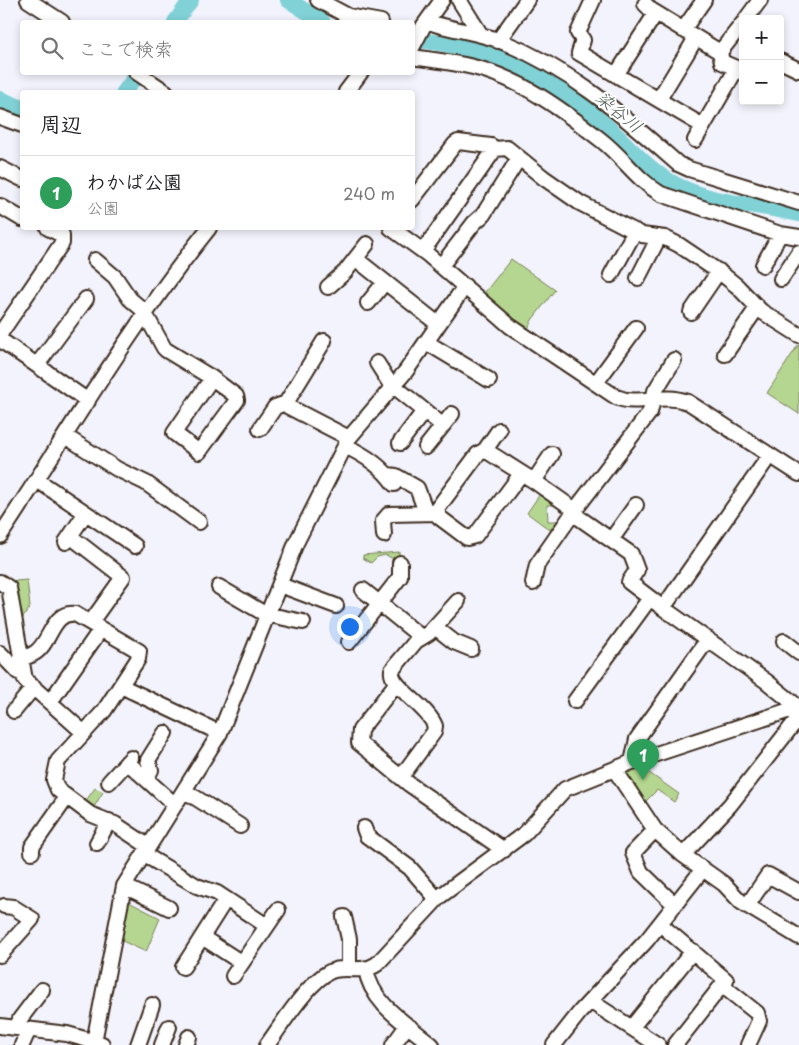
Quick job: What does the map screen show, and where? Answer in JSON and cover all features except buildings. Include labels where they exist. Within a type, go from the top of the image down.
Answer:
[{"type":"street","points":[[28,0],[59,20]]},
{"type":"street","points":[[318,0],[348,16],[370,20]]},
{"type":"street","points":[[415,40],[421,25],[442,0]]},
{"type":"street","points":[[459,0],[481,35]]},
{"type":"street","points":[[498,41],[527,0]]},
{"type":"street","points":[[593,0],[578,32],[583,40],[579,53],[703,126]]},
{"type":"street","points":[[683,30],[704,0]]},
{"type":"street","points":[[749,15],[760,0]]},
{"type":"street","points":[[616,75],[646,4],[683,30],[720,52],[722,62],[739,70]]},
{"type":"street","points":[[421,25],[439,25],[498,41],[555,68],[586,87],[617,110],[678,164],[709,177],[799,203]]},
{"type":"street","points":[[720,52],[739,28]]},
{"type":"street","points":[[659,99],[696,38]]},
{"type":"street","points":[[415,58],[472,67],[510,81],[565,113],[596,136],[645,184],[660,194],[780,234],[799,238]]},
{"type":"street","points":[[784,64],[799,70]]},
{"type":"street","points":[[695,140],[739,72]]},
{"type":"street","points":[[139,75],[148,86],[160,90]]},
{"type":"street","points":[[348,90],[359,75]]},
{"type":"street","points":[[0,117],[20,124]]},
{"type":"street","points":[[415,196],[458,142],[491,146],[495,149],[507,148],[574,199],[642,235],[672,240],[719,271],[737,286],[757,308],[799,335]]},
{"type":"street","points":[[423,251],[495,149]]},
{"type":"street","points":[[441,266],[474,222],[483,215],[519,158]]},
{"type":"street","points":[[0,168],[20,178]]},
{"type":"street","points":[[1,210],[20,218]]},
{"type":"street","points":[[52,230],[62,235],[62,243],[0,336],[2,341],[88,401]]},
{"type":"street","points":[[0,536],[154,297],[206,230]]},
{"type":"street","points":[[394,230],[423,251],[510,326],[625,401],[676,397],[688,402],[799,474]]},
{"type":"street","points":[[611,274],[635,231]]},
{"type":"street","points":[[763,265],[780,234]]},
{"type":"street","points":[[638,278],[659,237]]},
{"type":"street","points":[[328,287],[356,259],[367,244]]},
{"type":"street","points":[[781,280],[799,252]]},
{"type":"street","points":[[356,259],[438,324]]},
{"type":"street","points":[[95,260],[123,286],[128,296],[143,310],[164,348],[212,378],[236,396],[237,400],[200,452],[174,433],[212,378]]},
{"type":"street","points":[[691,312],[719,271]]},
{"type":"street","points":[[368,303],[384,282]]},
{"type":"street","points":[[100,1044],[95,1036],[124,886],[220,733],[266,613],[280,585],[296,543],[347,442],[394,386],[465,286]]},
{"type":"street","points":[[37,365],[86,299]]},
{"type":"street","points":[[725,354],[757,308]]},
{"type":"street","points":[[596,383],[636,328]]},
{"type":"street","points":[[260,429],[275,407],[286,403],[324,341]]},
{"type":"street","points":[[426,342],[489,380]]},
{"type":"street","points":[[532,583],[537,564],[575,510],[650,412],[654,391],[674,360]]},
{"type":"street","points":[[377,363],[387,380],[442,425]]},
{"type":"street","points":[[286,403],[289,407],[347,442],[391,480],[396,476],[418,488],[432,512],[467,538],[476,536],[521,474]]},
{"type":"street","points":[[400,443],[424,411]]},
{"type":"street","points":[[426,447],[452,414]]},
{"type":"street","points":[[384,535],[383,521],[389,514],[432,512],[437,509],[478,454],[485,450],[499,430]]},
{"type":"street","points":[[65,436],[117,469],[146,483],[198,522]]},
{"type":"street","points":[[485,450],[521,474],[534,480],[575,510],[578,517],[632,554],[637,570],[629,582],[799,707]]},
{"type":"street","points":[[534,480],[552,454]]},
{"type":"street","points":[[663,608],[770,455]]},
{"type":"street","points":[[37,480],[134,546]]},
{"type":"street","points":[[611,540],[636,505]]},
{"type":"street","points":[[50,702],[123,577],[67,540],[85,514]]},
{"type":"street","points":[[348,642],[400,577],[400,563]]},
{"type":"street","points":[[0,582],[8,588],[25,680],[83,732]]},
{"type":"street","points":[[280,585],[336,606]]},
{"type":"street","points":[[219,587],[266,613],[303,622]]},
{"type":"street","points":[[363,590],[421,637]]},
{"type":"street","points":[[575,701],[650,598]]},
{"type":"street","points":[[401,777],[434,732],[435,726],[424,708],[395,685],[391,676],[392,670],[421,637],[435,627],[458,601]]},
{"type":"street","points":[[21,657],[36,653],[63,615],[76,614],[141,653],[101,715],[83,732],[55,766],[55,785],[67,797],[90,814],[109,821],[197,886],[226,899],[267,926]]},
{"type":"street","points":[[435,627],[454,642],[471,649]]},
{"type":"street","points":[[632,762],[637,738],[708,639]]},
{"type":"street","points":[[784,641],[799,653]]},
{"type":"street","points":[[3,656],[18,672],[23,672]]},
{"type":"street","points":[[395,685],[363,726],[358,741],[401,777],[504,850]]},
{"type":"street","points":[[120,686],[220,733]]},
{"type":"street","points":[[14,711],[34,688]]},
{"type":"street","points":[[267,1045],[304,996],[323,975],[336,970],[366,969],[377,964],[437,899],[504,850],[532,826],[560,792],[632,762],[799,707]]},
{"type":"street","points":[[683,855],[730,805],[799,717]]},
{"type":"street","points":[[146,780],[151,770],[148,760],[165,733]]},
{"type":"street","points":[[110,782],[129,760],[146,780],[175,805]]},
{"type":"street","points":[[615,770],[655,830],[683,855],[724,884],[747,906],[799,937]]},
{"type":"street","points":[[184,791],[240,826]]},
{"type":"street","points":[[32,852],[32,847],[67,797]]},
{"type":"street","points":[[97,842],[109,821]]},
{"type":"street","points":[[364,828],[367,836],[410,868],[437,899]]},
{"type":"street","points":[[655,830],[633,853],[641,872],[674,905]]},
{"type":"street","points":[[554,1045],[590,1001],[660,924],[703,870]]},
{"type":"street","points":[[747,906],[768,875],[799,892]]},
{"type":"street","points":[[124,886],[169,908]]},
{"type":"street","points":[[183,967],[188,956],[192,954],[226,899]]},
{"type":"street","points":[[0,955],[32,919],[13,907],[1,907]]},
{"type":"street","points":[[233,976],[278,910]]},
{"type":"street","points":[[344,917],[349,939],[349,970]]},
{"type":"street","points":[[660,924],[725,977],[726,980],[675,1045]]},
{"type":"street","points":[[202,937],[242,963]]},
{"type":"street","points":[[632,1027],[693,951]]},
{"type":"street","points":[[366,969],[370,984],[377,997],[432,1045]]},
{"type":"street","points":[[723,986],[757,1014],[759,1020],[751,1035],[750,1044]]},
{"type":"street","points":[[22,1045],[23,1028],[20,1019],[42,990]]},
{"type":"street","points":[[590,1001],[658,1045]]},
{"type":"street","points":[[138,1045],[152,1005]]},
{"type":"street","points":[[0,1026],[23,1028],[78,1041],[100,1044]]},
{"type":"street","points":[[162,1045],[169,1027]]},
{"type":"street","points":[[393,1045],[404,1030],[410,1027]]},
{"type":"green space","points":[[511,259],[555,290],[532,320],[526,333],[482,296]]},
{"type":"green space","points":[[799,346],[799,414],[767,393]]},
{"type":"green space","points":[[542,491],[559,505],[547,505],[548,521],[562,521],[558,528],[553,526],[550,530],[527,513]]},
{"type":"green space","points":[[399,552],[400,563],[386,555],[377,557],[371,563],[363,558],[363,555]]},
{"type":"green space","points":[[27,580],[30,607],[19,624],[4,582]]},
{"type":"green space","points":[[643,762],[645,770],[679,794],[674,802],[657,790],[642,805],[621,772]]},
{"type":"green space","points":[[95,788],[103,792],[91,812],[82,806]]},
{"type":"green space","points":[[125,900],[160,918],[146,952],[118,939]]},
{"type":"waterway","name":"染谷川","points":[[176,20],[191,0]]},
{"type":"waterway","name":"染谷川","points":[[288,0],[320,20]]},
{"type":"waterway","name":"染谷川","points":[[415,39],[471,49],[496,57],[543,79],[588,110],[655,171],[686,189],[717,199],[799,214]]},
{"type":"waterway","name":"染谷川","points":[[126,90],[137,75]]},
{"type":"waterway","name":"染谷川","points":[[0,99],[20,107]]},
{"type":"place","name":"わかば公園","points":[[643,780]]}]
